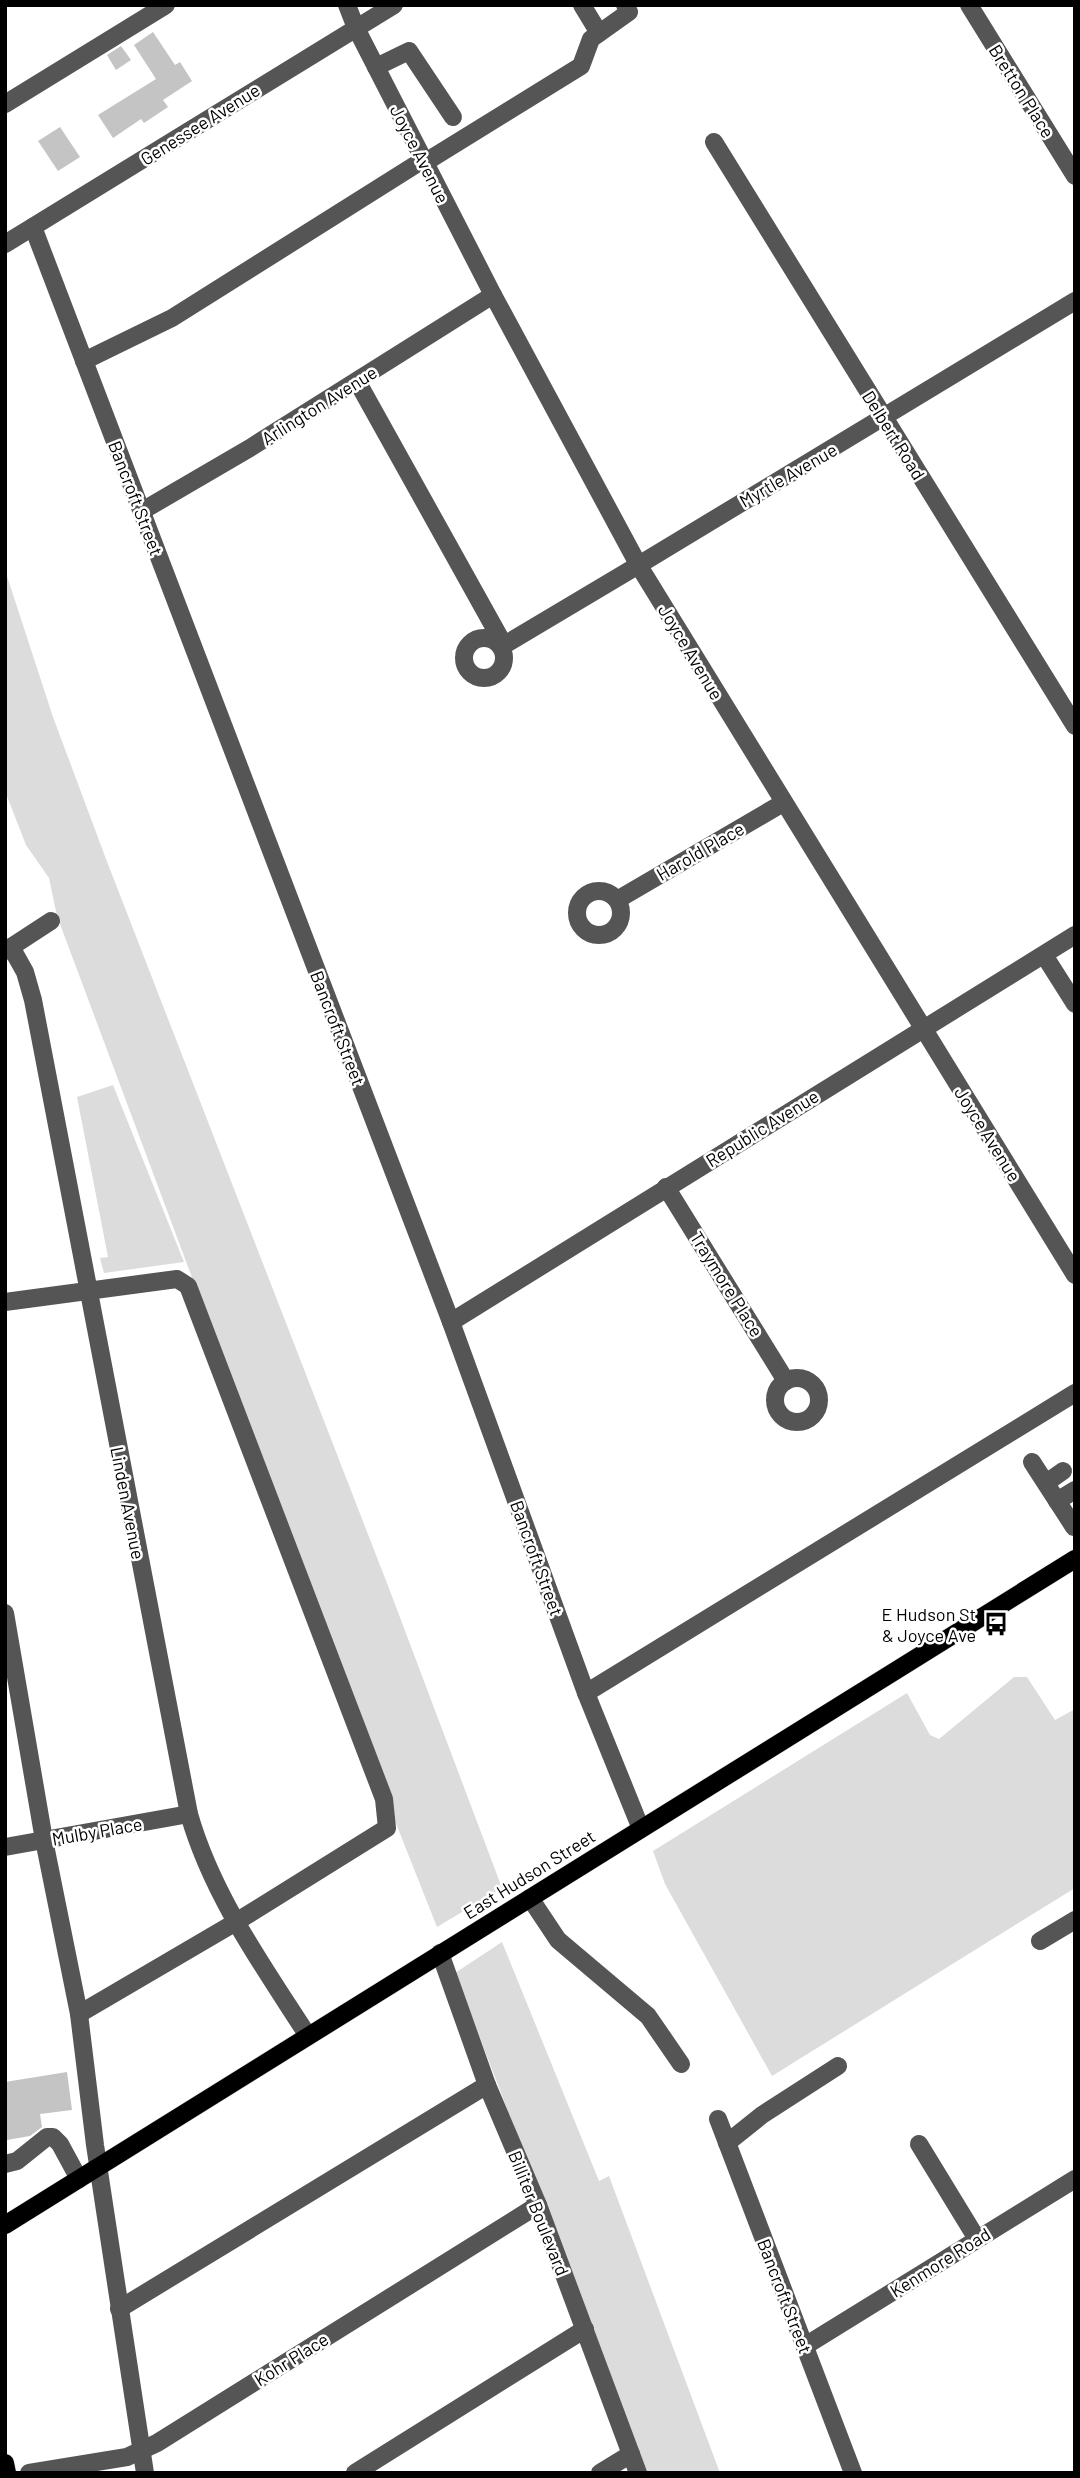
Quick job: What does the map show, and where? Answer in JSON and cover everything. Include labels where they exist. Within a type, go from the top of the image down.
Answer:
[{"type":"main road","name":"East Hudson Street","points":[[5,2225],[1075,1559]]},
{"type":"main road","points":[[5,2463],[7,2473]]},
{"type":"street","points":[[5,104],[166,5]]},
{"type":"street","name":"Joyce Avenue","points":[[346,5],[493,295],[639,566],[1075,1275]]},
{"type":"street","name":"Genessee Avenue","points":[[5,244],[394,5]]},
{"type":"street","points":[[582,5],[599,33]]},
{"type":"street","points":[[84,362],[172,318],[582,66],[591,39],[629,12],[625,5]]},
{"type":"street","name":"Bretton Place","points":[[969,5],[1075,176]]},
{"type":"street","points":[[376,67],[409,51],[453,117]]},
{"type":"street","name":"Delbert Road","points":[[714,142],[1075,726]]},
{"type":"street","name":"Bancroft Street","points":[[33,227],[451,1322],[586,1693],[641,1829]]},
{"type":"street","name":"Arlington Avenue","points":[[142,511],[250,448],[493,295]]},
{"type":"street","name":"Myrtle Avenue","points":[[357,381],[503,646],[1075,302]]},
{"type":"street","name":"Harold Place","points":[[617,900],[783,803]]},
{"type":"street","points":[[8,949],[51,921]]},
{"type":"street","name":"Republic Avenue","points":[[451,1322],[1075,935]]},
{"type":"street","name":"Linden Avenue","points":[[8,949],[25,972],[33,1000],[188,1814],[197,1844],[236,1922],[308,2036]]},
{"type":"street","points":[[1044,954],[1075,1004]]},
{"type":"street","name":"Traymore Place","points":[[666,1187],[786,1381]]},
{"type":"street","points":[[5,1302],[177,1279],[188,1286],[384,1799],[387,1828],[236,1922],[79,2014]]},
{"type":"street","points":[[586,1693],[1075,1393]]},
{"type":"street","points":[[1032,1462],[1074,1528]]},
{"type":"street","points":[[1046,1483],[1063,1471]]},
{"type":"street","points":[[1057,1501],[1075,1490]]},
{"type":"street","points":[[5,1614],[9,1656],[79,2014],[119,2309],[145,2473]]},
{"type":"street","name":"Mulby Place","points":[[5,1847],[188,1814]]},
{"type":"street","points":[[530,1898],[558,1940],[648,2016],[681,2064]]},
{"type":"street","points":[[1040,1941],[1075,1920]]},
{"type":"street","name":"Billiter Boulevard","points":[[440,1953],[487,2085],[538,2205],[638,2473]]},
{"type":"street","points":[[727,2143],[762,2115],[838,2066]]},
{"type":"street","points":[[119,2309],[487,2085]]},
{"type":"street","name":"Bancroft Street","points":[[718,2119],[853,2473]]},
{"type":"street","points":[[5,2164],[17,2161],[47,2137],[53,2137],[60,2144],[79,2179]]},
{"type":"street","points":[[919,2144],[977,2239]]},
{"type":"street","name":"Kenmore Road","points":[[805,2346],[1075,2179]]},
{"type":"street","name":"Kohr Place","points":[[29,2473],[127,2457],[158,2443],[538,2205]]},
{"type":"street","points":[[355,2473],[585,2329]]},
{"type":"street","points":[[600,2473],[631,2454]]},
{"type":"shaded area","points":[[5,570],[53,717],[106,859],[390,1591],[502,1888],[437,1927],[57,916],[49,878],[26,845],[5,791]]},
{"type":"shaded area","points":[[113,1085],[184,1262],[104,1273],[100,1258],[108,1257],[77,1097]]},
{"type":"shaded area","points":[[1014,1677],[1027,1677],[1055,1720],[1075,1709],[1075,1888],[772,2076],[665,1884],[653,1851],[907,1693],[930,1735],[939,1739]]},
{"type":"shaded area","points":[[502,1942],[599,2181],[609,2176],[720,2473],[647,2473],[455,1973]]},
{"type":"building","points":[[153,32],[175,65],[180,62],[192,81],[163,100],[168,107],[144,123],[141,119],[113,138],[98,115],[156,79],[134,45]]},
{"type":"building","points":[[121,46],[131,60],[116,70],[107,55]]},
{"type":"building","points":[[60,127],[80,157],[58,171],[38,141]]},
{"type":"building","points":[[67,2072],[72,2110],[40,2114],[42,2127],[30,2136],[7,2140],[5,2082]]},
{"type":"place","name":"E Hudson St & Joyce Ave","points":[[996,1624]]}]
